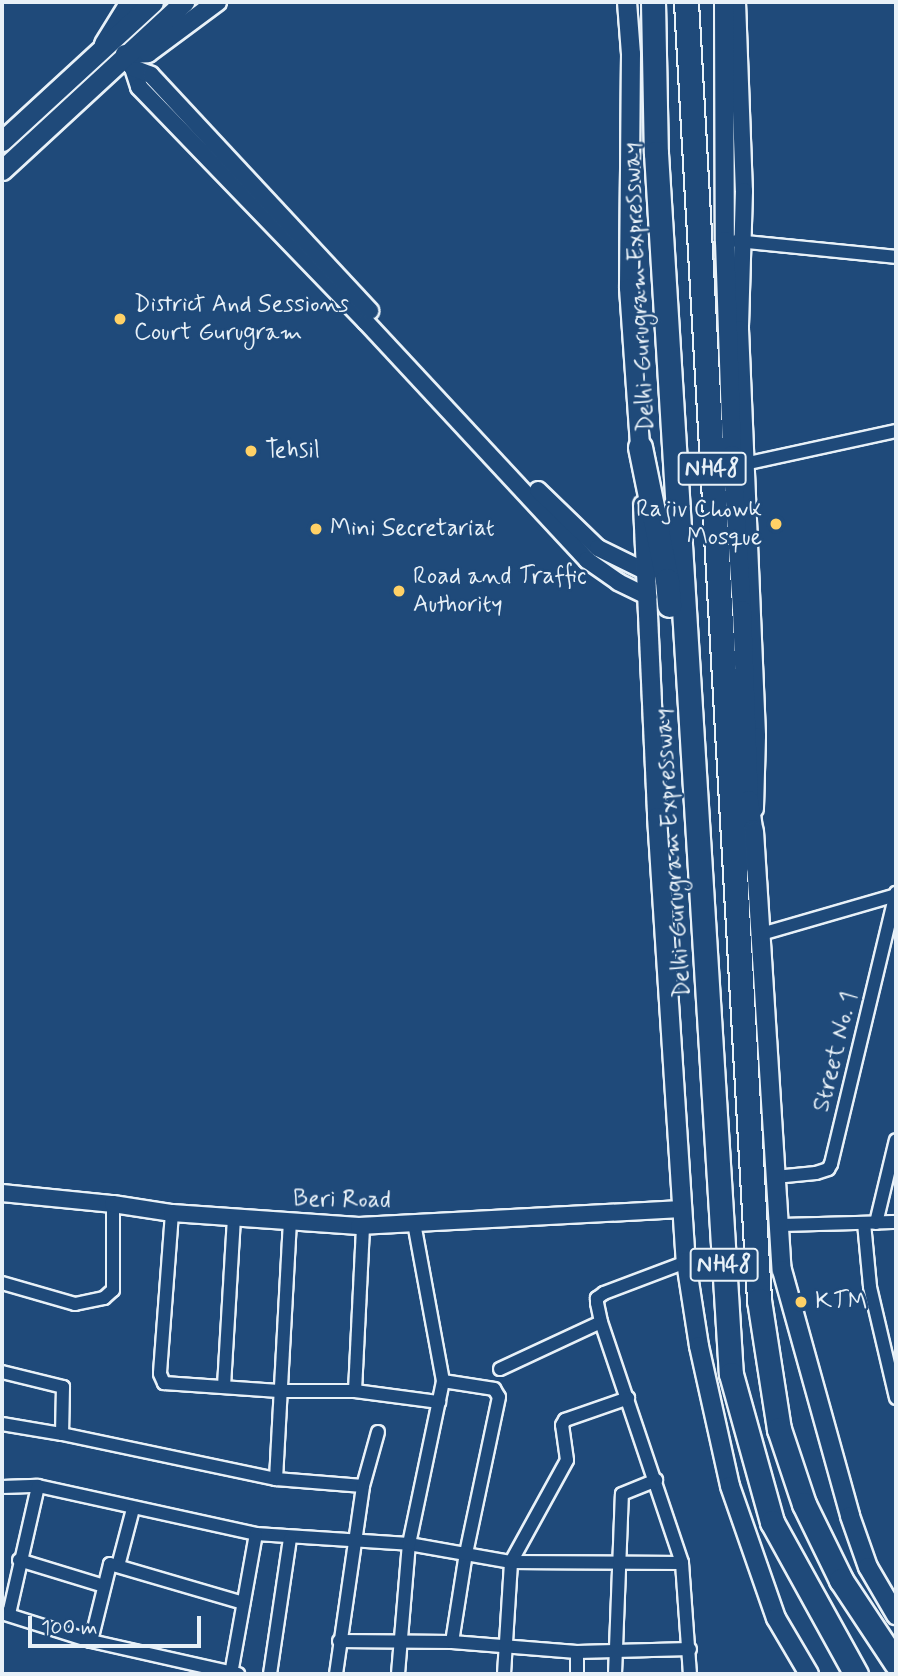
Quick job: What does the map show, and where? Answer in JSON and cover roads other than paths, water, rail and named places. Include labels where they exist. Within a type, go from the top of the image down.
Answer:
[{"type":"highway","name":"Delhi-Gurugram Expressway","points":[[653,2],[656,153],[731,1374],[772,1522],[856,1674]]},
{"type":"highway","name":"NH48","points":[[686,2],[760,1300],[779,1429],[804,1504],[841,1580],[896,1663]]},
{"type":"highway","points":[[640,447],[667,580],[681,753],[698,829]]},
{"type":"main road","points":[[104,44],[130,2]]},
{"type":"main road","points":[[2,141],[104,44],[153,2]]},
{"type":"main road","points":[[2,170],[127,60],[184,2]]},
{"type":"main road","points":[[127,60],[148,53],[218,2]]},
{"type":"main road","points":[[627,2],[631,54],[629,288],[649,597],[658,830],[686,1262],[699,1346],[730,1486],[776,1618],[809,1674]]},
{"type":"main road","points":[[724,2],[734,241],[749,800],[761,934],[782,1270],[846,1503],[868,1567],[896,1615]]},
{"type":"main road","points":[[737,875],[753,829]]},
{"type":"street","points":[[737,2],[734,241],[896,257]]},
{"type":"street","points":[[127,60],[151,75],[264,201],[581,534],[618,560],[647,572]]},
{"type":"street","points":[[127,60],[139,87],[366,322],[587,560],[604,573],[649,597]]},
{"type":"street","points":[[739,465],[896,431]]},
{"type":"street","points":[[761,934],[896,894]]},
{"type":"street","name":"Street No. 1","points":[[775,1177],[816,1173],[828,1169],[831,1164],[896,894]]},
{"type":"street","points":[[896,1140],[894,1160],[870,1223],[870,1287],[896,1398]]},
{"type":"street","name":"Beri Road","points":[[2,1193],[234,1219],[363,1226],[682,1209]]},
{"type":"street","points":[[2,1283],[75,1304],[104,1298],[113,1290],[113,1204]]},
{"type":"street","points":[[172,1213],[160,1374],[166,1385],[279,1391],[355,1391],[439,1402]]},
{"type":"street","points":[[224,1386],[234,1219]]},
{"type":"street","points":[[276,1479],[290,1222]]},
{"type":"street","points":[[778,1225],[896,1222]]},
{"type":"street","points":[[398,1674],[409,1545],[443,1381],[414,1223]]},
{"type":"street","points":[[355,1391],[363,1226]]},
{"type":"street","points":[[686,1262],[600,1296],[597,1303],[601,1322],[682,1563],[690,1674]]},
{"type":"street","points":[[500,1369],[601,1322]]},
{"type":"street","points":[[2,1372],[63,1388],[62,1434]]},
{"type":"street","points":[[443,1381],[494,1389],[499,1397],[466,1553],[452,1643]]},
{"type":"street","points":[[504,1674],[511,1562],[567,1460],[569,1453],[561,1428],[565,1420],[628,1398]]},
{"type":"street","points":[[2,1424],[276,1479],[363,1486]]},
{"type":"street","points":[[336,1674],[363,1486],[378,1432]]},
{"type":"street","points":[[615,1674],[622,1494],[656,1480]]},
{"type":"street","points":[[2,1487],[38,1486],[133,1509],[289,1538],[409,1545],[511,1562],[682,1563]]},
{"type":"street","points":[[38,1486],[6,1614],[92,1641],[233,1674],[256,1534]]},
{"type":"street","points":[[118,1566],[133,1509]]},
{"type":"street","points":[[270,1674],[289,1538]]},
{"type":"street","points":[[19,1560],[104,1586]]},
{"type":"street","points":[[92,1641],[109,1565],[243,1603]]},
{"type":"street","points":[[339,1641],[506,1645],[577,1652],[690,1649]]},
{"type":"street","points":[[577,1652],[577,1674]]},
{"type":"place","name":"District And Sessions Court Gurugram","points":[[120,319]]},
{"type":"place","name":"Tehsil","points":[[251,451]]},
{"type":"place","name":"Rajiv Chowk Mosque","points":[[776,524]]},
{"type":"place","name":"Mini Secretariat","points":[[316,529]]},
{"type":"place","name":"Road and Traffic Authority","points":[[399,591]]},
{"type":"place","name":"KTM","points":[[801,1302]]}]
